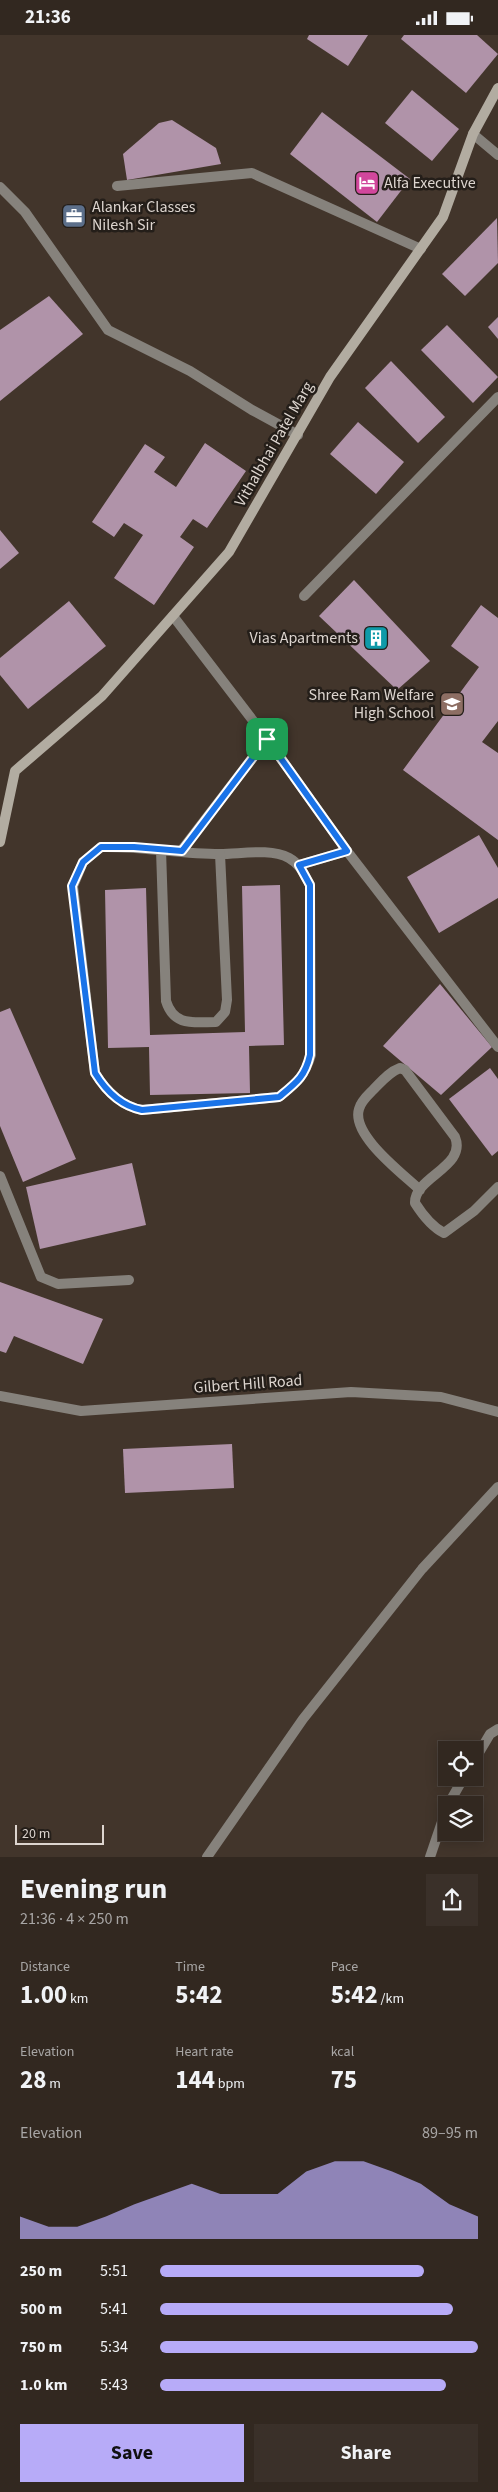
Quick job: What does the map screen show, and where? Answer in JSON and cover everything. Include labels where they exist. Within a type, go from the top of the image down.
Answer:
[{"type":"street","name":"Vithalbhai Patel Marg","points":[[0,842],[15,771],[102,696],[229,552],[330,377],[443,217],[473,135],[498,88]]},
{"type":"street","points":[[473,135],[498,155]]},
{"type":"street","points":[[117,186],[252,173],[421,249]]},
{"type":"street","points":[[0,187],[26,213],[108,331],[190,371],[252,410],[298,435]]},
{"type":"street","points":[[304,596],[498,397]]},
{"type":"street","points":[[173,616],[267,739],[347,851],[498,1047]]},
{"type":"street","points":[[182,851],[267,739]]},
{"type":"street","points":[[101,847],[134,847],[161,851],[220,854],[270,853],[288,857],[299,865],[310,885],[310,1055],[306,1071],[296,1084],[279,1097],[142,1110],[131,1108],[114,1097],[103,1087],[95,1073],[72,886],[83,862],[101,847]]},
{"type":"street","points":[[161,851],[166,1001],[174,1017],[183,1021],[216,1022],[225,1012],[228,1000],[220,854]]},
{"type":"street","points":[[299,865],[347,851]]},
{"type":"street","points":[[420,1190],[366,1138],[358,1118],[358,1110],[366,1097],[390,1073],[400,1068],[405,1070],[455,1137],[458,1144],[454,1156],[420,1190],[416,1194],[414,1203],[434,1227],[444,1233],[474,1211],[498,1187]]},
{"type":"street","points":[[0,1176],[42,1277],[58,1284],[129,1279]]},
{"type":"street","name":"Gilbert Hill Road","points":[[0,1396],[81,1411],[351,1392],[441,1397],[498,1412]]},
{"type":"street","points":[[207,1857],[303,1719],[422,1569],[498,1487]]},
{"type":"street","points":[[483,1746],[490,1734],[498,1729]]},
{"type":"street","points":[[430,1857],[438,1834]]},
{"type":"building","points":[[309,35],[368,35],[348,66],[307,39]]},
{"type":"building","points":[[404,35],[477,35],[498,54],[466,93],[401,39]]},
{"type":"building","points":[[412,90],[459,129],[432,161],[385,123]]},
{"type":"building","points":[[322,112],[410,179],[377,222],[290,154]]},
{"type":"building","points":[[172,120],[216,148],[221,164],[127,180],[123,154],[159,123]]},
{"type":"building","points":[[497,218],[498,263],[465,296],[442,274]]},
{"type":"building","points":[[49,296],[83,334],[0,401],[0,330]]},
{"type":"building","points":[[498,317],[498,339],[488,327]]},
{"type":"building","points":[[447,325],[498,377],[473,403],[421,350]]},
{"type":"building","points":[[391,361],[445,417],[418,443],[365,388]]},
{"type":"building","points":[[358,422],[404,462],[376,494],[330,454]]},
{"type":"building","points":[[205,443],[246,471],[207,528],[193,519],[180,537],[194,547],[154,605],[114,578],[143,535],[124,523],[114,537],[92,522],[145,444],[165,457],[154,472],[176,487]]},
{"type":"building","points":[[0,530],[19,553],[0,569]]},
{"type":"building","name":"Vias Apartments","points":[[354,580],[430,661],[397,690],[319,616]]},
{"type":"building","points":[[69,601],[106,646],[28,709],[0,675],[0,658]]},
{"type":"building","points":[[481,605],[498,618],[498,721],[482,742],[498,753],[498,840],[403,770],[479,667],[451,646]]},
{"type":"building","points":[[479,835],[498,868],[498,898],[439,933],[407,877]]},
{"type":"building","points":[[280,885],[284,1045],[249,1046],[250,1093],[150,1095],[149,1047],[108,1048],[105,890],[146,888],[150,1035],[245,1032],[242,886]]},
{"type":"building","points":[[440,984],[492,1047],[441,1095],[383,1046]]},
{"type":"building","points":[[10,1008],[76,1159],[23,1182],[0,1126],[0,1012]]},
{"type":"building","points":[[490,1068],[498,1079],[498,1151],[492,1156],[449,1099]]},
{"type":"building","points":[[132,1163],[146,1225],[40,1249],[26,1187]]},
{"type":"building","points":[[0,1282],[103,1319],[83,1364],[14,1336],[6,1353],[0,1351]]},
{"type":"building","points":[[232,1444],[234,1488],[125,1493],[123,1449]]},
{"type":"place","name":"Alfa Executive","points":[[367,183]]},
{"type":"place","name":"Alankar Classes Nilesh Sir","points":[[74,216]]},
{"type":"place","name":"Vias Apartments","points":[[376,638]]},
{"type":"place","name":"Shree Ram Welfare High School","points":[[452,704]]},
{"type":"route","points":[[267,739],[347,851],[299,865],[310,885],[310,1055],[306,1071],[296,1084],[279,1097],[142,1110],[131,1108],[103,1087],[95,1073],[72,886],[83,862],[101,847],[134,847],[161,851],[182,851],[267,739]]}]
